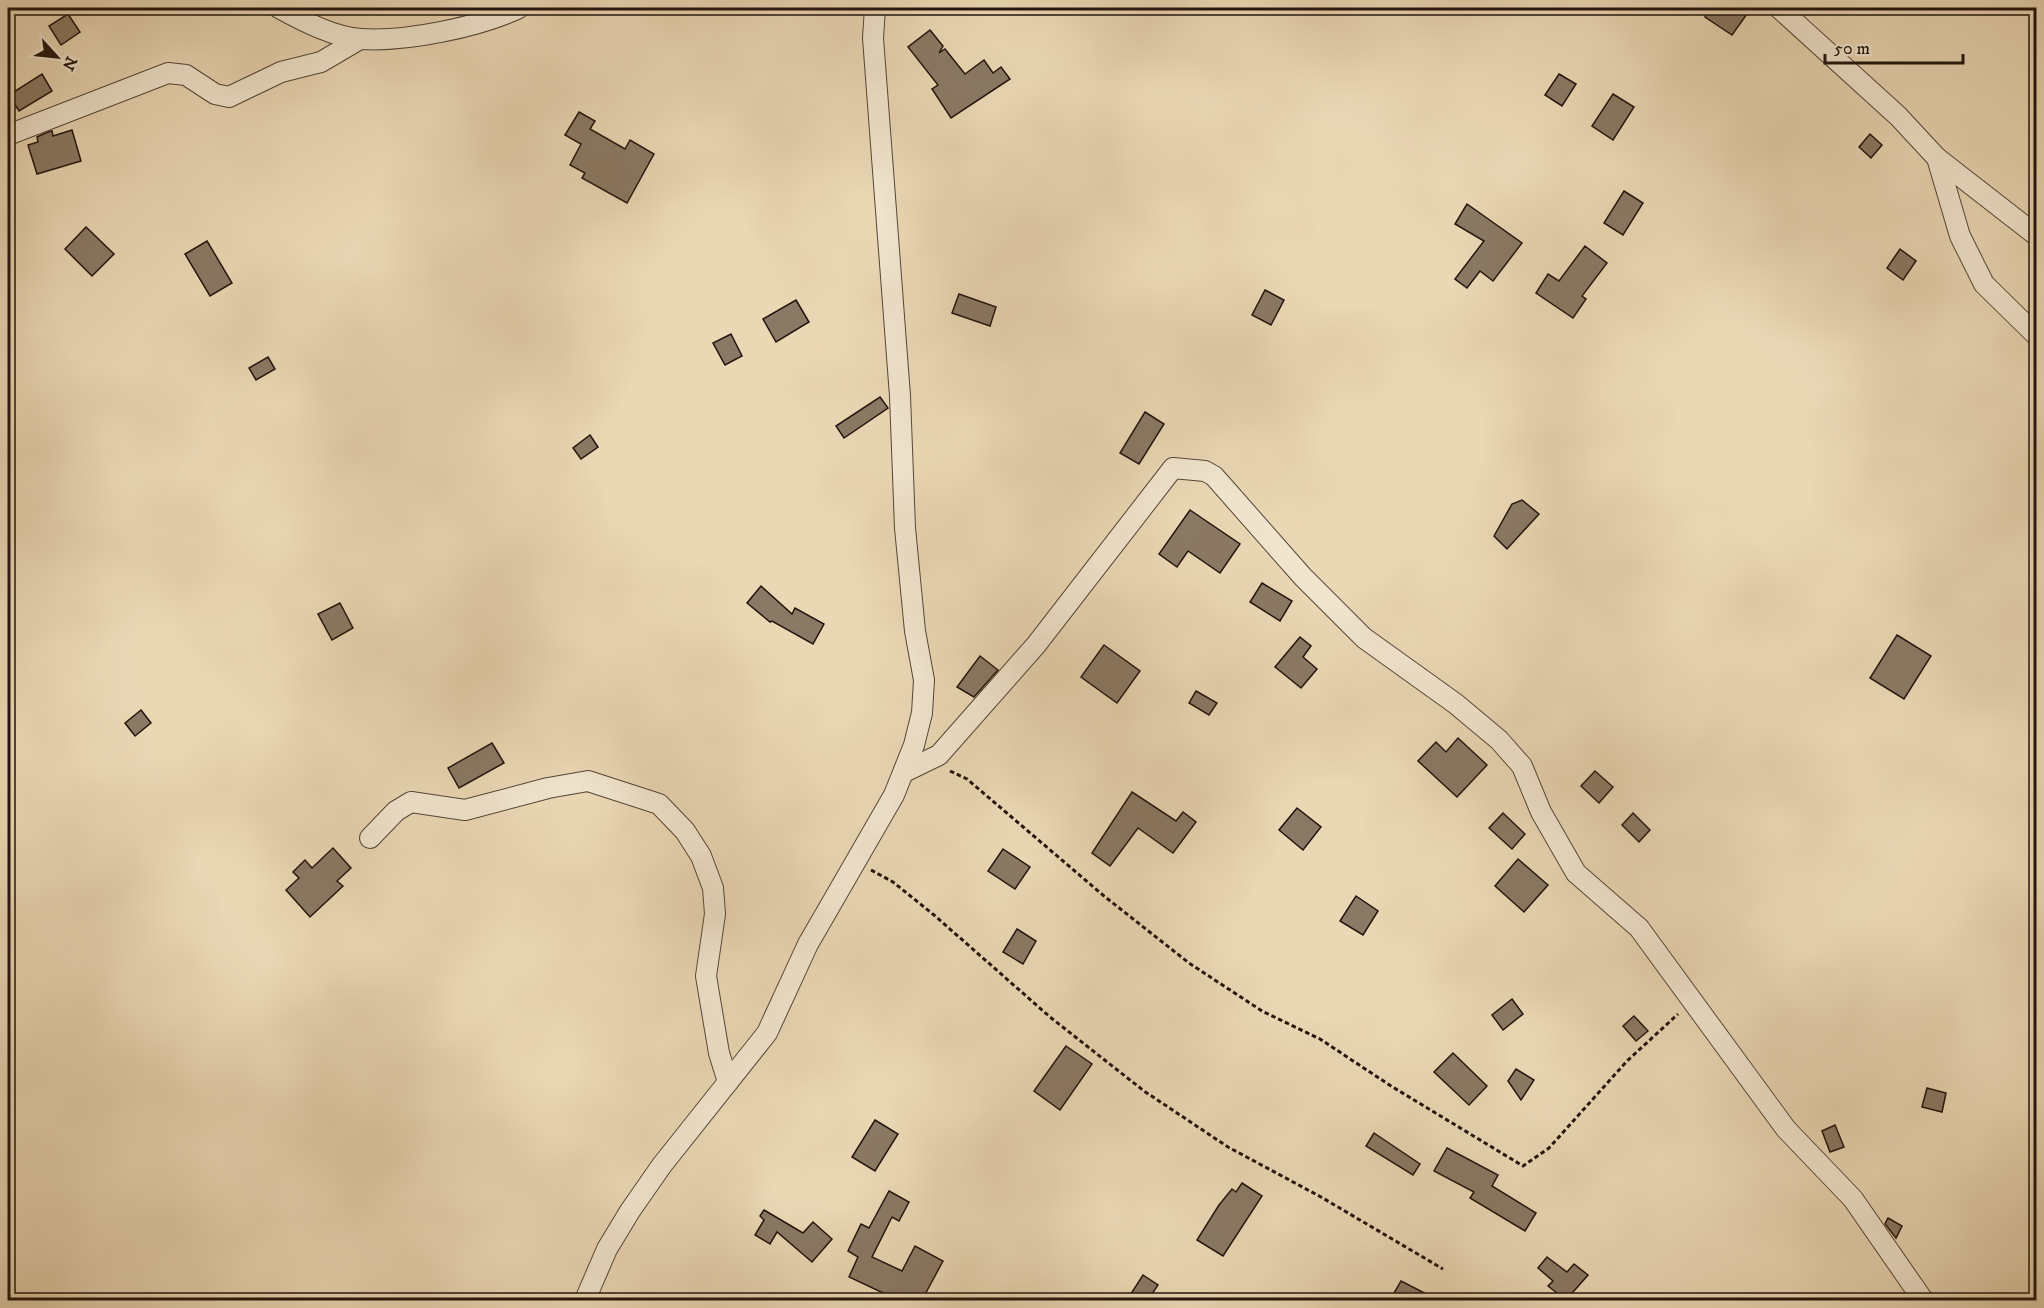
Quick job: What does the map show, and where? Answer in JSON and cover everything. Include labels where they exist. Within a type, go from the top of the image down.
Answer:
[{"type":"street","points":[[279,8],[304,21],[360,39],[403,36],[473,25],[519,8]]},
{"type":"street","points":[[585,1300],[607,1249],[630,1211],[767,1033],[808,944],[856,862],[904,772],[922,713],[924,680],[915,631],[905,528],[900,396],[873,38],[874,8]]},
{"type":"street","points":[[1779,8],[1898,116],[1936,158],[2037,236]]},
{"type":"street","points":[[8,135],[168,73],[186,75],[214,94],[229,97],[281,72],[321,63],[360,39]]},
{"type":"street","points":[[1936,158],[1960,236],[1984,284],[2037,335]]},
{"type":"street","points":[[904,772],[925,765],[939,755],[1036,645],[1166,474],[1173,468],[1180,467],[1205,471],[1222,485],[1304,577],[1364,638],[1478,721],[1522,766],[1541,812],[1576,873],[1639,928],[1786,1129],[1853,1199],[1923,1300]]},
{"type":"street","points":[[370,838],[396,811],[411,802],[465,810],[548,788],[588,781],[659,804],[685,831],[701,856],[713,888],[715,914],[706,976],[719,1053],[728,1082]]},
{"type":"path","points":[[925,765],[940,767],[967,779],[1104,896],[1216,981],[1262,1011],[1320,1039],[1391,1086],[1522,1166],[1549,1148],[1627,1061],[1684,1008]]},
{"type":"path","points":[[856,862],[893,882],[1050,1017],[1162,1104],[1228,1147],[1321,1197],[1443,1269]]},
{"type":"building","points":[[1711,8],[1738,8],[1747,14],[1732,35],[1705,17]]},
{"type":"building","points":[[68,14],[80,32],[61,45],[49,26]]},
{"type":"building","points":[[930,30],[943,46],[939,53],[945,49],[965,74],[984,60],[993,73],[1001,67],[1010,79],[951,118],[932,89],[938,85],[908,47]]},
{"type":"building","points":[[42,74],[52,91],[19,111],[9,95]]},
{"type":"building","points":[[1559,74],[1576,84],[1562,106],[1545,95]]},
{"type":"building","points":[[1613,94],[1634,107],[1613,140],[1592,126]]},
{"type":"building","points":[[579,112],[595,121],[590,129],[625,149],[630,140],[654,154],[627,203],[582,178],[585,173],[570,165],[581,144],[565,135]]},
{"type":"building","points":[[72,130],[81,161],[37,174],[28,145],[38,142],[37,137],[48,132],[52,131],[53,136]]},
{"type":"building","points":[[1870,134],[1882,145],[1871,158],[1859,147]]},
{"type":"building","points":[[1624,191],[1643,203],[1623,235],[1604,223]]},
{"type":"building","points":[[1467,204],[1522,243],[1493,281],[1480,271],[1467,288],[1455,279],[1484,241],[1455,224]]},
{"type":"building","points":[[86,227],[114,254],[92,276],[65,249]]},
{"type":"building","points":[[207,241],[232,283],[210,296],[185,254]]},
{"type":"building","points":[[1585,246],[1607,263],[1582,296],[1586,299],[1573,318],[1536,293],[1548,274],[1559,281]]},
{"type":"building","points":[[1900,249],[1916,261],[1903,280],[1887,268]]},
{"type":"building","points":[[1265,290],[1284,300],[1271,325],[1252,315]]},
{"type":"building","points":[[959,294],[996,307],[990,326],[952,313]]},
{"type":"building","points":[[796,300],[809,322],[776,342],[763,319]]},
{"type":"building","points":[[731,334],[742,356],[725,365],[713,343]]},
{"type":"building","points":[[268,357],[275,369],[256,380],[249,368]]},
{"type":"building","points":[[880,397],[888,408],[844,438],[836,426]]},
{"type":"building","points":[[1145,412],[1164,424],[1139,464],[1120,453]]},
{"type":"building","points":[[590,435],[598,447],[581,459],[573,448]]},
{"type":"building","points":[[1522,500],[1539,514],[1507,549],[1494,536],[1512,504]]},
{"type":"building","points":[[1190,510],[1240,544],[1220,573],[1188,551],[1177,567],[1159,554]]},
{"type":"building","points":[[1262,583],[1292,601],[1280,621],[1250,602]]},
{"type":"building","points":[[761,586],[792,614],[795,608],[824,624],[813,644],[772,621],[770,622],[747,603]]},
{"type":"building","points":[[340,603],[353,628],[332,640],[318,614]]},
{"type":"building","points":[[1897,635],[1931,656],[1904,699],[1870,678]]},
{"type":"building","points":[[1300,637],[1311,646],[1303,657],[1317,669],[1301,688],[1275,667]]},
{"type":"building","points":[[1104,645],[1140,671],[1117,703],[1081,677]]},
{"type":"building","points":[[980,656],[998,670],[974,697],[957,687]]},
{"type":"building","points":[[1196,691],[1217,703],[1209,715],[1189,703]]},
{"type":"building","points":[[141,710],[151,723],[135,736],[125,723]]},
{"type":"building","points":[[1458,738],[1487,765],[1457,797],[1418,761],[1436,742],[1446,752]]},
{"type":"building","points":[[492,743],[504,763],[459,788],[448,768]]},
{"type":"building","points":[[1595,771],[1613,787],[1599,803],[1581,786]]},
{"type":"building","points":[[1132,792],[1176,821],[1183,812],[1196,822],[1173,853],[1138,828],[1110,866],[1092,853]]},
{"type":"building","points":[[1297,808],[1321,827],[1303,850],[1279,830]]},
{"type":"building","points":[[1503,813],[1525,834],[1512,849],[1489,828]]},
{"type":"building","points":[[1633,813],[1650,830],[1639,842],[1622,825]]},
{"type":"building","points":[[333,848],[351,868],[337,881],[343,886],[310,917],[286,890],[299,878],[293,872],[305,860],[312,868]]},
{"type":"building","points":[[1003,849],[1030,867],[1015,889],[988,871]]},
{"type":"building","points":[[1518,859],[1548,885],[1524,912],[1495,886]]},
{"type":"building","points":[[1356,896],[1378,911],[1363,935],[1340,921]]},
{"type":"building","points":[[1017,929],[1036,941],[1023,964],[1003,952]]},
{"type":"building","points":[[1512,999],[1523,1014],[1503,1030],[1492,1015]]},
{"type":"building","points":[[1634,1016],[1648,1031],[1636,1041],[1623,1026]]},
{"type":"building","points":[[1066,1046],[1092,1064],[1060,1110],[1034,1091]]},
{"type":"building","points":[[1453,1053],[1487,1086],[1469,1105],[1434,1072]]},
{"type":"building","points":[[1516,1069],[1534,1080],[1521,1100],[1508,1081]]},
{"type":"building","points":[[1927,1088],[1946,1093],[1942,1112],[1922,1107]]},
{"type":"building","points":[[875,1120],[898,1134],[875,1171],[852,1157]]},
{"type":"building","points":[[1835,1125],[1844,1147],[1830,1152],[1822,1131]]},
{"type":"building","points":[[1374,1133],[1420,1164],[1413,1175],[1366,1146]]},
{"type":"building","points":[[1447,1148],[1498,1175],[1492,1186],[1536,1213],[1525,1231],[1470,1198],[1474,1192],[1434,1171]]},
{"type":"building","points":[[1242,1183],[1262,1196],[1223,1256],[1197,1240],[1219,1205],[1232,1189],[1236,1192]]},
{"type":"building","points":[[889,1191],[909,1202],[899,1221],[892,1217],[872,1257],[902,1271],[915,1246],[943,1261],[922,1300],[898,1300],[849,1277],[858,1257],[848,1251],[861,1224],[869,1228]]},
{"type":"building","points":[[764,1210],[803,1233],[813,1222],[832,1239],[812,1262],[777,1232],[770,1244],[755,1235],[764,1220],[760,1216]]},
{"type":"building","points":[[1888,1218],[1902,1226],[1896,1238],[1885,1224]]},
{"type":"building","points":[[1547,1257],[1567,1272],[1574,1264],[1588,1275],[1566,1300],[1548,1286],[1553,1281],[1538,1268]]},
{"type":"building","points":[[1143,1275],[1158,1285],[1148,1300],[1127,1300]]},
{"type":"building","points":[[1401,1281],[1438,1300],[1390,1300]]}]
